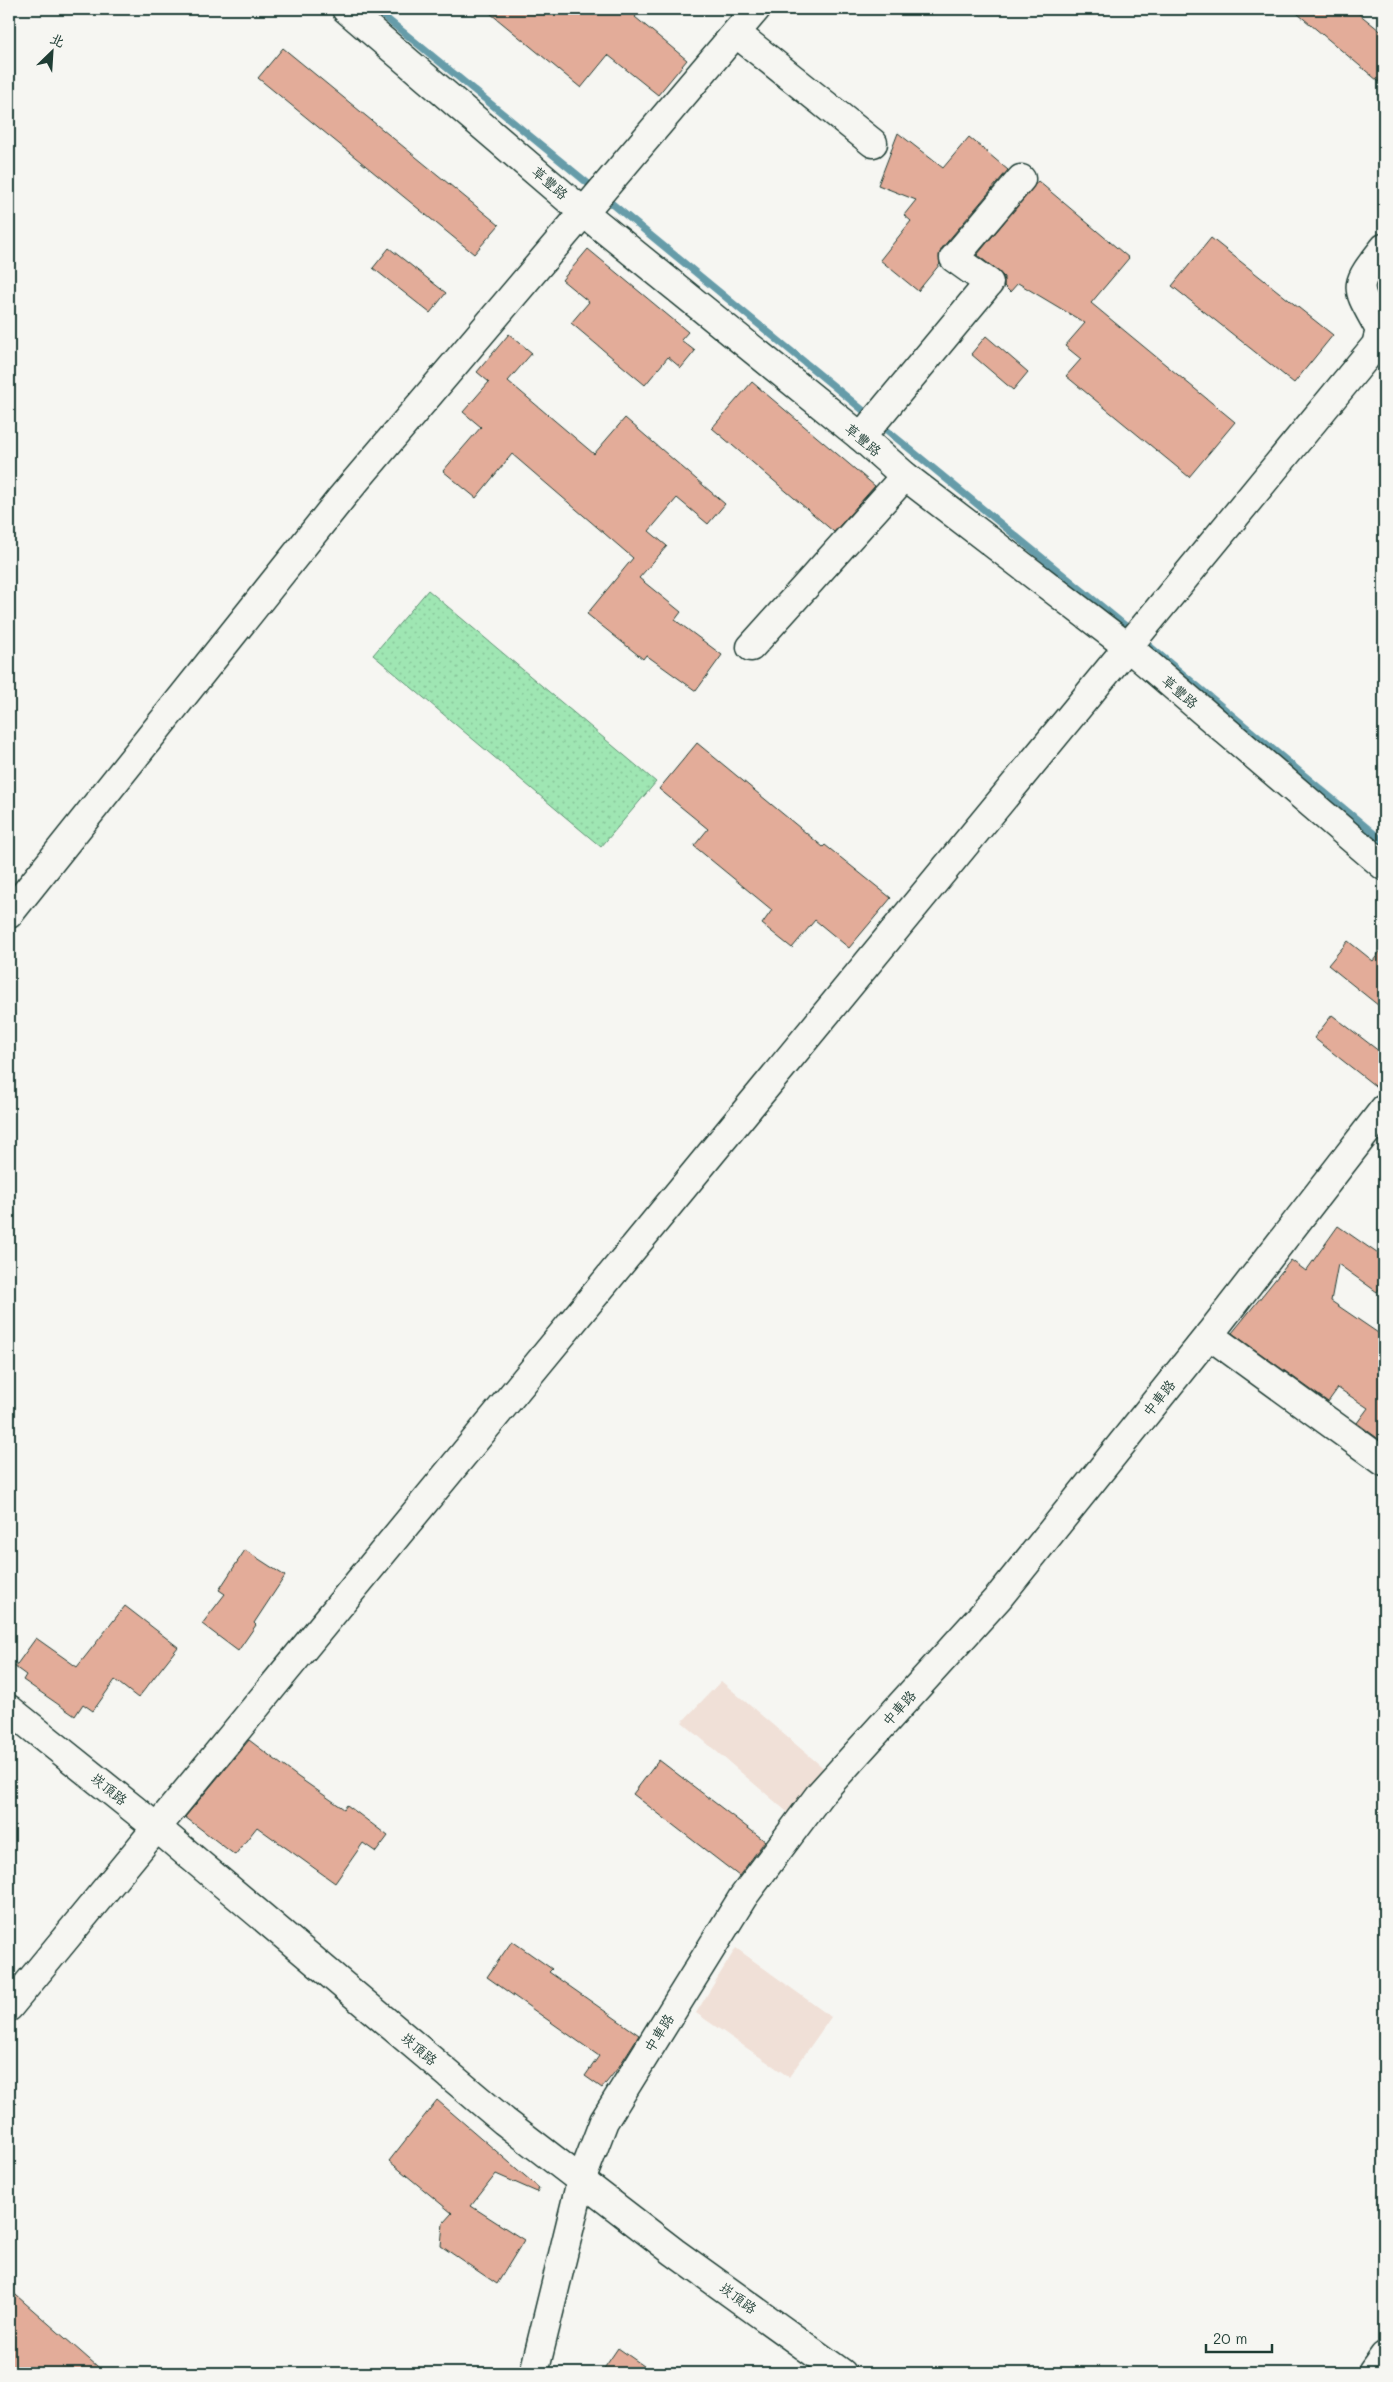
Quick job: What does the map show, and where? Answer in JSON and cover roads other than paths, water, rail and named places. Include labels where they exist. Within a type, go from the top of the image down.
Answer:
[{"type":"street","name":"草豐路","points":[[346,9],[584,212],[861,437],[904,476],[1128,647],[1384,866]]},
{"type":"street","points":[[9,914],[342,498],[756,9]]},
{"type":"street","points":[[736,33],[874,142]]},
{"type":"street","points":[[861,437],[989,283],[954,258],[1021,179]]},
{"type":"street","points":[[9,2008],[1376,345],[1380,330],[1360,294],[1361,278],[1384,248]]},
{"type":"street","points":[[752,646],[904,476]]},
{"type":"street","name":"中車路","points":[[534,2373],[581,2181],[604,2121],[749,1889],[820,1794],[999,1597],[1210,1335],[1384,1109]]},
{"type":"street","points":[[1210,1335],[1384,1462]]},
{"type":"street","name":"崁頂路","points":[[9,1709],[156,1827],[504,2121],[674,2252],[842,2373]]},
{"type":"street","points":[[1372,2373],[1384,2356]]},
{"type":"waterway","points":[[375,9],[596,190]]},
{"type":"waterway","points":[[604,197],[870,416]]},
{"type":"waterway","points":[[878,423],[1133,632]]},
{"type":"waterway","points":[[1141,639],[1384,842]]}]
